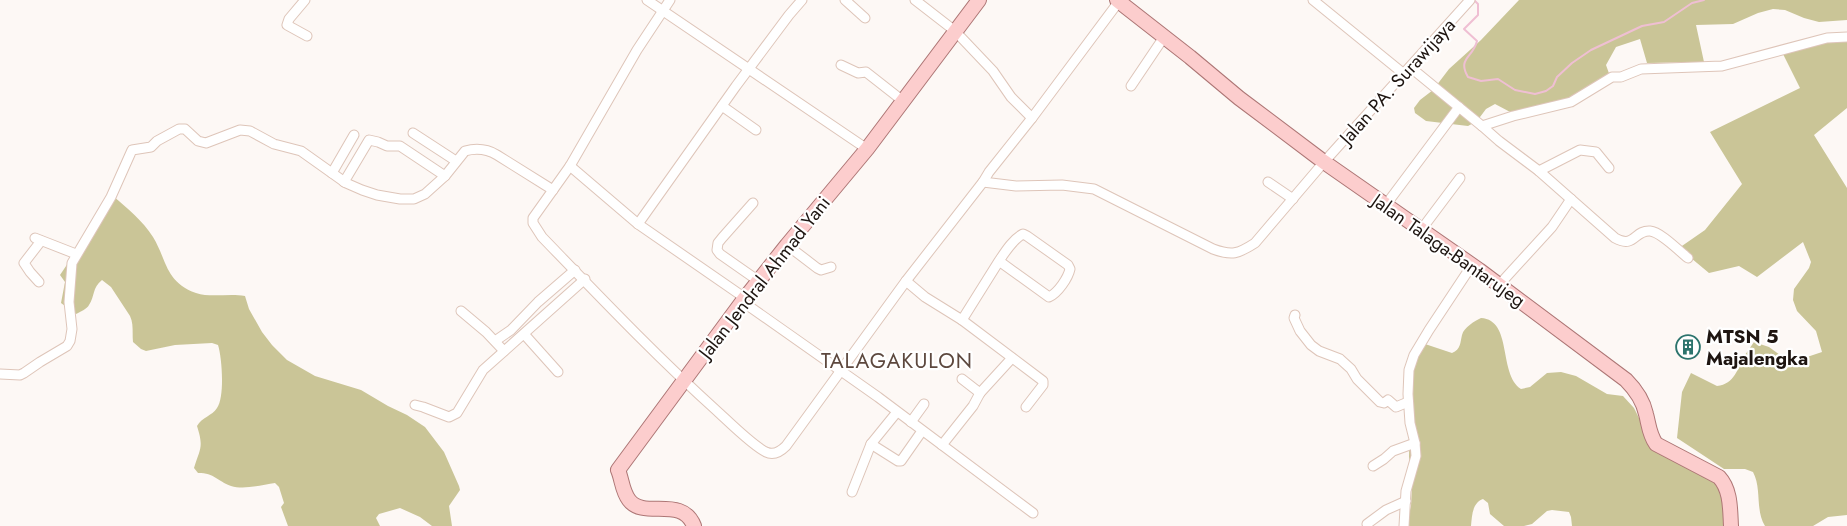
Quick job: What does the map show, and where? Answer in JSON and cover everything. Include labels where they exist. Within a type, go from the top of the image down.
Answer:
[{"type":"main road","name":"Jalan Jendral Ahmad Yani","points":[[694,526],[691,518],[683,512],[635,506],[627,498],[618,470],[744,300],[867,149],[978,0]]},
{"type":"main road","name":"Jalan Talaga-Bantarujeg","points":[[1118,0],[1239,98],[1324,162],[1472,265],[1626,380],[1634,388],[1643,405],[1650,434],[1656,444],[1719,477],[1725,483],[1728,490],[1731,526]]},
{"type":"street","points":[[305,0],[289,19],[287,25],[307,36]]},
{"type":"street","points":[[647,0],[867,149]]},
{"type":"street","points":[[670,0],[637,50],[570,166],[533,218],[533,223],[542,237],[683,380],[765,452],[772,454],[782,451],[786,446],[906,281],[1032,118],[1118,0]]},
{"type":"street","points":[[638,224],[722,106],[802,0]]},
{"type":"street","points":[[844,0],[865,18]]},
{"type":"street","points":[[915,0],[954,32],[993,70],[1011,97],[1032,118]]},
{"type":"street","points":[[1313,0],[1459,107],[1499,141],[1539,171],[1615,238],[1622,242],[1630,242],[1642,232],[1651,231],[1666,240],[1688,258]]},
{"type":"street","name":"Jalan PA. Surawijaya","points":[[983,182],[1016,186],[1062,185],[1094,190],[1188,237],[1224,253],[1233,254],[1255,243],[1324,162],[1470,0]]},
{"type":"street","points":[[1131,86],[1164,37]]},
{"type":"street","points":[[1482,126],[1513,116],[1571,102],[1612,77],[1622,77],[1641,69],[1722,66],[1827,38],[1847,37]]},
{"type":"street","points":[[841,65],[858,73],[866,72],[903,101]]},
{"type":"street","points":[[722,106],[756,130]]},
{"type":"street","points":[[1385,206],[1459,107]]},
{"type":"street","points":[[0,374],[20,375],[67,346],[72,329],[68,302],[70,271],[76,254],[111,197],[132,150],[151,147],[179,129],[185,129],[198,140],[206,143],[240,130],[250,131],[274,144],[301,151],[344,182],[369,193],[400,199],[414,199],[425,194],[445,176],[466,151],[479,149],[490,151],[553,190]]},
{"type":"street","points":[[413,133],[456,161]]},
{"type":"street","points":[[332,173],[354,135]]},
{"type":"street","points":[[344,182],[369,140],[387,146],[400,146],[445,176]]},
{"type":"street","points":[[1539,171],[1580,150],[1596,152],[1609,168]]},
{"type":"street","points":[[570,166],[638,224],[878,397],[1033,513]]},
{"type":"street","points":[[1421,230],[1460,178]]},
{"type":"street","points":[[1268,182],[1293,199]]},
{"type":"street","points":[[1499,285],[1552,227],[1571,199]]},
{"type":"street","points":[[753,203],[716,247],[720,254],[760,282]]},
{"type":"street","points":[[962,320],[999,261],[1019,236],[1023,234],[1068,265],[1070,269],[1060,286],[1050,297],[999,261]]},
{"type":"street","points":[[39,282],[24,263],[38,239],[76,254]]},
{"type":"street","points":[[787,245],[817,268],[821,270],[831,267]]},
{"type":"street","points":[[1404,526],[1406,491],[1416,456],[1408,402],[1409,370],[1414,355],[1472,265]]},
{"type":"street","points":[[495,341],[510,330],[538,302],[575,270]]},
{"type":"street","points":[[414,405],[449,417],[457,413],[483,370],[585,279]]},
{"type":"street","points":[[906,281],[925,297],[962,320],[1041,380],[1043,383],[1026,407]]},
{"type":"street","points":[[461,311],[495,341],[504,352]]},
{"type":"street","points":[[1295,315],[1294,318],[1300,331],[1311,345],[1318,351],[1340,360],[1380,402],[1384,403],[1388,400],[1396,407],[1408,402]]},
{"type":"street","points":[[524,334],[558,372]]},
{"type":"street","points":[[942,445],[973,406],[980,393],[1012,358]]},
{"type":"street","points":[[962,379],[980,393]]},
{"type":"street","points":[[911,422],[924,404]]},
{"type":"street","points":[[852,492],[872,444],[897,412]]},
{"type":"street","points":[[872,444],[898,461],[902,461],[922,431]]},
{"type":"street","points":[[1373,466],[1393,451],[1415,443]]},
{"type":"street","points":[[1366,524],[1386,510],[1406,501]]},
{"type":"shaded area","points":[[1519,0],[1847,0],[1847,20],[1819,22],[1785,10],[1773,9],[1758,13],[1733,24],[1696,25],[1704,62],[1647,63],[1640,39],[1616,47],[1606,65],[1611,79],[1577,97],[1514,114],[1495,104],[1486,109],[1477,121],[1468,126],[1426,121],[1415,113],[1414,108],[1420,100],[1433,90],[1449,69],[1481,40]]},
{"type":"shaded area","points":[[1847,36],[1847,108],[1814,135],[1847,188],[1847,515],[1828,517],[1813,526],[1765,526],[1760,513],[1756,479],[1753,472],[1745,469],[1724,469],[1677,438],[1682,392],[1691,373],[1717,386],[1728,382],[1735,375],[1754,342],[1769,347],[1788,361],[1798,360],[1822,352],[1816,331],[1797,311],[1793,300],[1794,289],[1809,268],[1811,262],[1803,242],[1757,277],[1739,266],[1709,273],[1679,248],[1705,230],[1742,184],[1710,132],[1800,88],[1781,50]]},
{"type":"shaded area","points":[[113,196],[149,231],[158,246],[168,270],[178,283],[196,293],[245,296],[249,309],[262,332],[287,360],[315,376],[361,390],[425,427],[444,452],[459,486],[460,490],[449,506],[452,526],[432,526],[420,517],[400,508],[379,514],[376,518],[380,526],[288,526],[281,507],[284,503],[279,487],[275,483],[242,488],[226,484],[208,474],[198,473],[194,468],[201,444],[197,426],[215,411],[220,403],[222,367],[218,345],[212,343],[175,345],[146,351],[141,349],[133,342],[130,316],[111,287],[102,280],[95,289],[87,308],[76,314],[61,303],[65,282],[60,275]]},
{"type":"shaded area","points":[[1481,318],[1491,321],[1498,328],[1510,372],[1514,382],[1521,389],[1530,387],[1547,373],[1561,372],[1576,376],[1607,394],[1623,396],[1634,408],[1650,440],[1721,486],[1731,526],[1572,526],[1569,512],[1552,510],[1547,511],[1532,524],[1504,526],[1490,514],[1488,503],[1483,499],[1475,507],[1471,526],[1406,526],[1411,506],[1412,485],[1409,457],[1411,364],[1422,343],[1452,353],[1457,350],[1465,329]]},
{"type":"waterway","points":[[1474,0],[1478,4],[1478,15],[1464,29],[1477,41],[1465,62],[1464,66],[1468,77],[1481,81],[1498,79],[1515,90],[1535,94],[1546,91],[1553,86],[1557,77],[1572,63],[1591,50],[1642,26],[1664,22],[1692,3],[1704,0]]},
{"type":"place","name":"MTSN 5 Majalengka","points":[[1688,347]]},
{"type":"district","name":"TALAGAKULON","points":[[897,361]]}]
